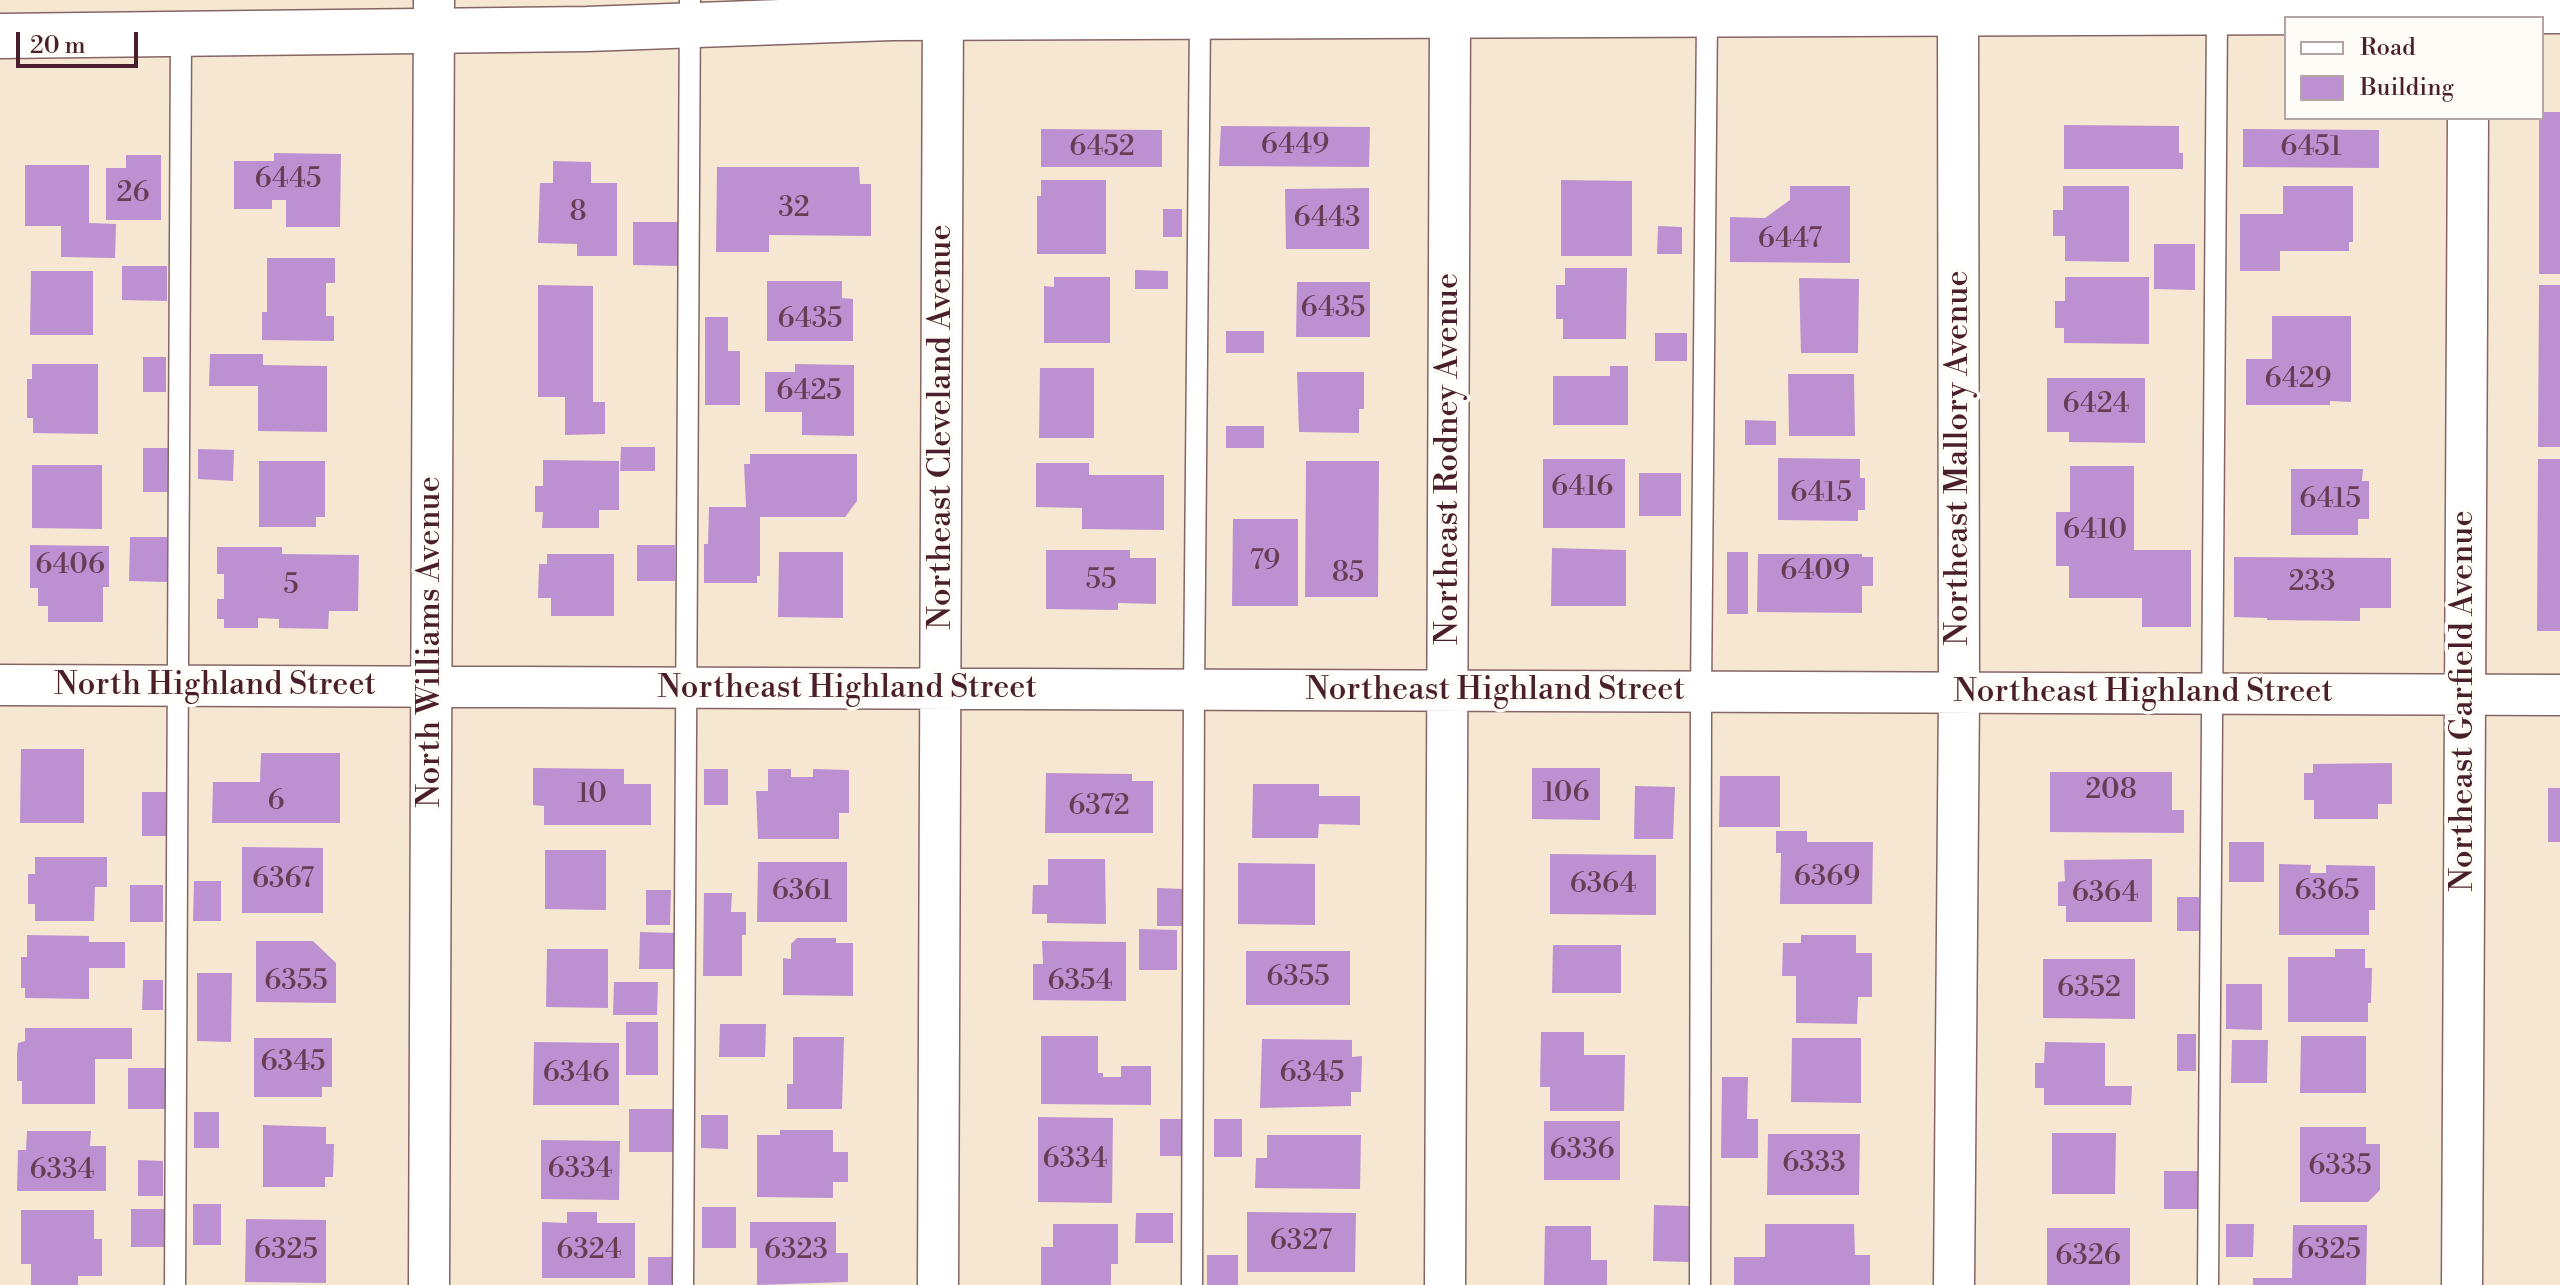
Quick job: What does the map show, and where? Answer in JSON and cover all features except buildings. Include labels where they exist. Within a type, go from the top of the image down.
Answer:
[{"type":"street","points":[[0,36],[181,35],[433,16],[943,9],[1200,17],[1450,17],[1636,8],[1707,16],[1958,14],[2098,7],[2217,14],[2468,15],[2560,11]]},
{"type":"street","name":"Northeast Cleveland Avenue","points":[[938,1285],[943,9]]},
{"type":"street","name":"Northeast Mallory Avenue","points":[[1954,1285],[1959,693],[1958,14]]},
{"type":"street","name":"North Williams Avenue","points":[[429,1285],[433,16]]},
{"type":"street","name":"Northeast Rodney Avenue","points":[[1445,1285],[1450,17]]},
{"type":"street","name":"Northeast Garfield Avenue","points":[[2462,1285],[2468,120]]},
{"type":"street","name":"North Highland Street","points":[[0,685],[430,687]]},
{"type":"street","name":"Northeast Highland Street","points":[[430,687],[2560,695]]},
{"type":"lane","points":[[683,1285],[690,13]]},
{"type":"lane","points":[[2208,1285],[2217,14]]},
{"type":"lane","points":[[1700,1285],[1707,16]]},
{"type":"lane","points":[[1192,1285],[1200,17]]},
{"type":"lane","points":[[175,1285],[181,35]]}]
